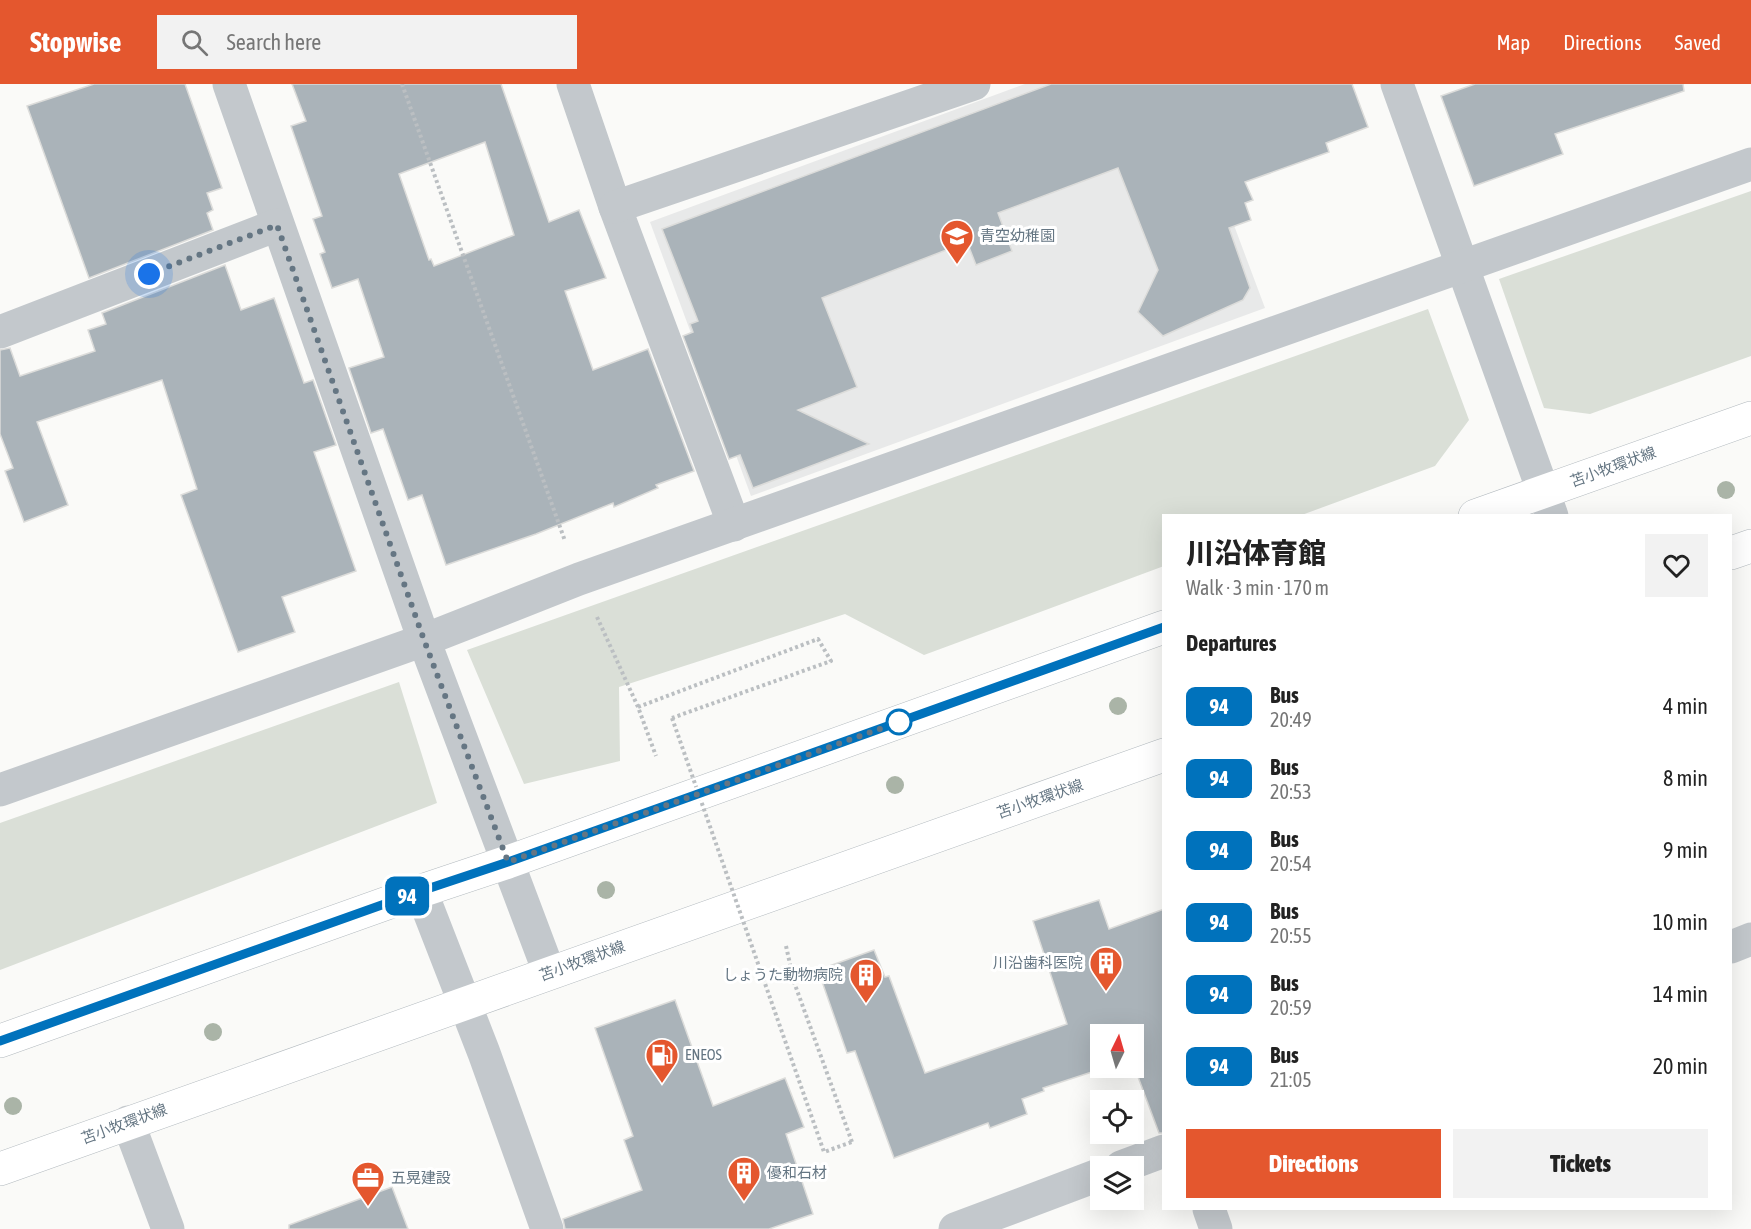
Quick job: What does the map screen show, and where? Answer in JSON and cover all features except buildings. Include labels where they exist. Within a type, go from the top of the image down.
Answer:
[{"type":"main road","name":"苫小牧環状線","points":[[1487,514],[1548,504],[1751,418]]},
{"type":"main road","points":[[1732,553],[1751,546]]},
{"type":"main road","points":[[0,1041],[1162,628]]},
{"type":"main road","name":"苫小牧環状線","points":[[0,1169],[1162,756]]},
{"type":"street","points":[[229,84],[424,640],[549,972]]},
{"type":"street","points":[[573,84],[615,207],[734,525]]},
{"type":"street","points":[[615,207],[974,84]]},
{"type":"street","points":[[1397,84],[1548,504]]},
{"type":"street","points":[[0,790],[424,640],[579,579],[1751,165]]},
{"type":"street","points":[[0,332],[277,225]]},
{"type":"street","points":[[421,891],[547,1229]]},
{"type":"street","points":[[1732,947],[1751,939]]},
{"type":"street","points":[[128,1122],[168,1229]]},
{"type":"street","points":[[1144,1158],[1162,1152]]},
{"type":"street","points":[[955,1229],[1090,1178]]},
{"type":"street","points":[[1209,1210],[1216,1229]]},
{"type":"path","points":[[402,84],[579,579],[638,707],[657,756]]},
{"type":"path","points":[[638,707],[818,639],[831,661],[672,718],[824,1152],[852,1142],[794,982],[786,945]]},
{"type":"shaded area","name":"青空幼稚園","points":[[1025,84],[1181,84],[1265,308],[751,496],[650,222]]},
{"type":"shaded area","points":[[1751,191],[1751,356],[1590,414],[1544,408],[1499,279]]},
{"type":"shaded area","points":[[1428,309],[1469,420],[1435,466],[1304,514],[1162,514],[1162,567],[924,655],[845,614],[619,687],[620,761],[524,784],[467,650]]},
{"type":"shaded area","points":[[399,682],[437,803],[0,970],[0,823]]},
{"type":"bus line","name":"94","points":[[0,1041],[1162,628]]},
{"type":"place","name":"青空幼稚園","points":[[957,265]]},
{"type":"place","name":"川沿歯科医院","points":[[1106,992]]},
{"type":"place","name":"しょうた動物病院","points":[[866,1004]]},
{"type":"place","name":"ENEOS","points":[[662,1084]]},
{"type":"place","name":"優和石材","points":[[744,1202]]},
{"type":"place","name":"五晃建設","points":[[368,1207]]},
{"type":"route","points":[[149,274],[277,225],[424,640],[508,862],[902,721],[899,722]]}]
